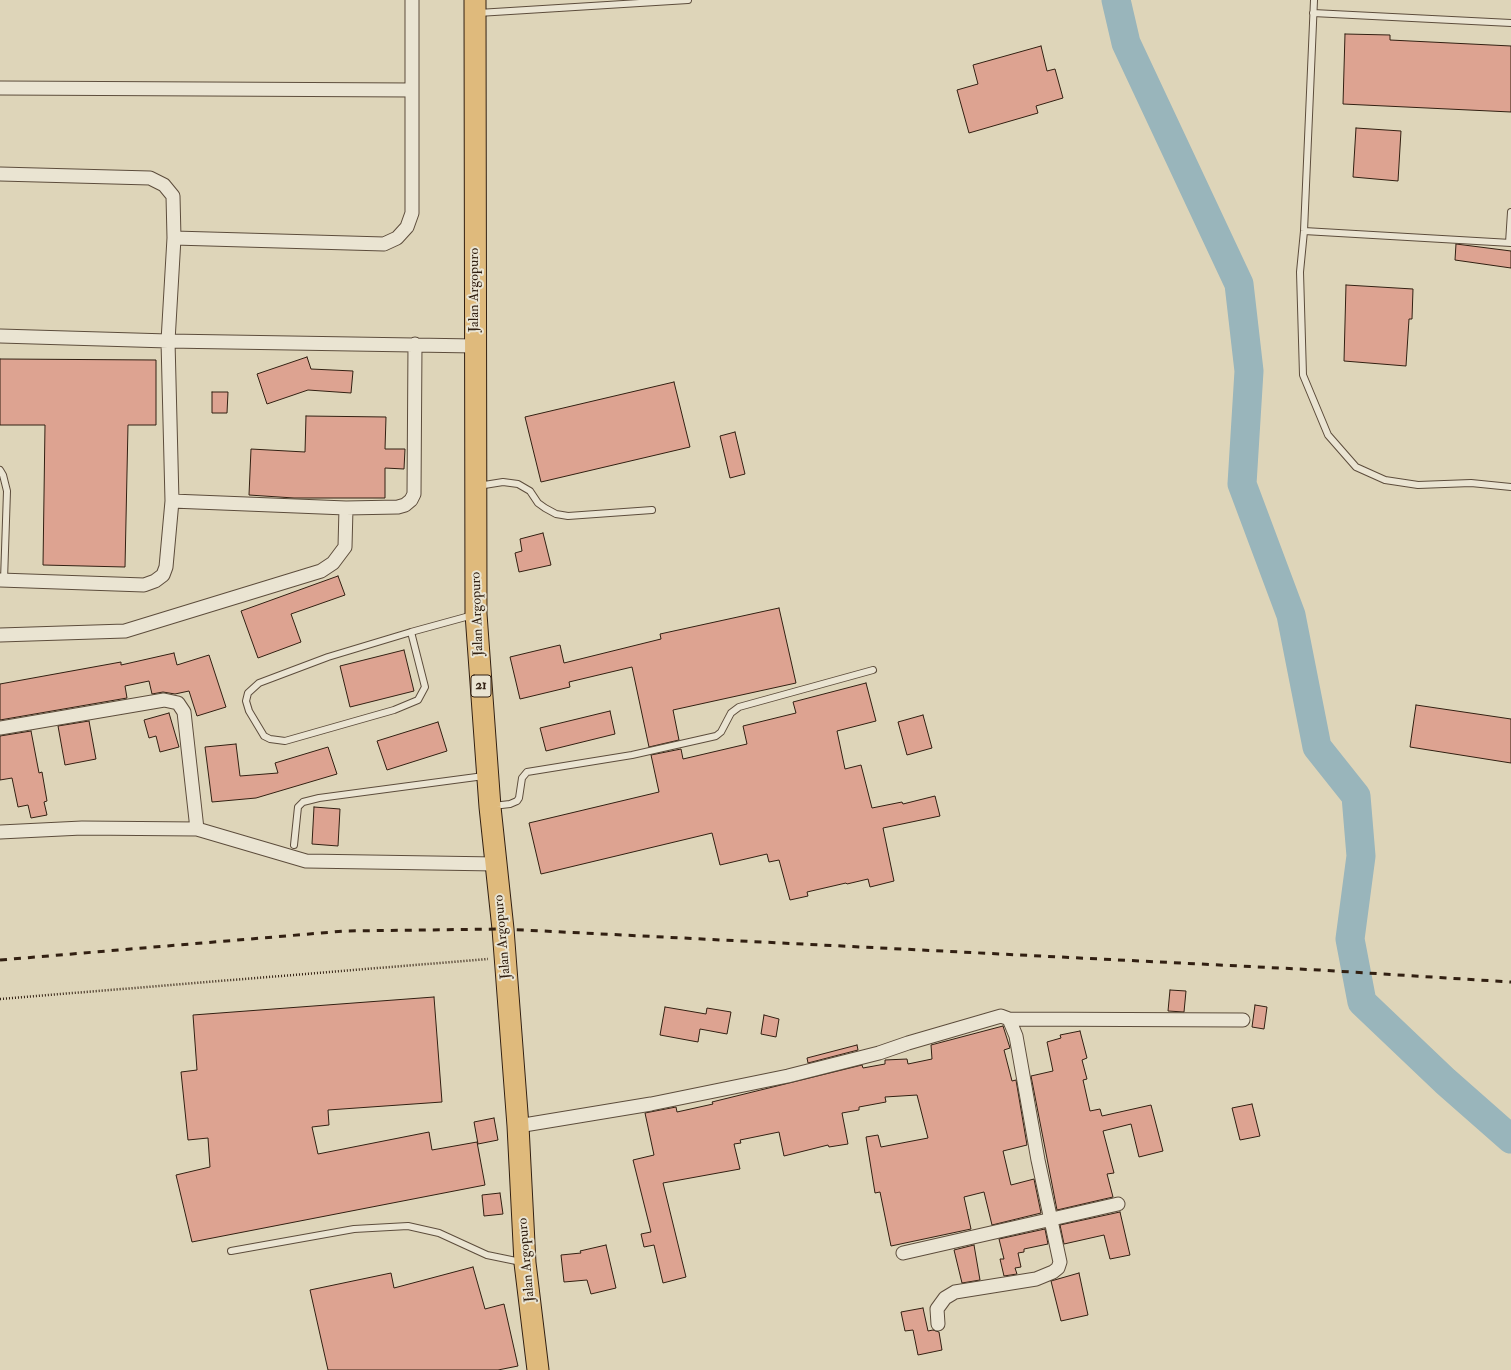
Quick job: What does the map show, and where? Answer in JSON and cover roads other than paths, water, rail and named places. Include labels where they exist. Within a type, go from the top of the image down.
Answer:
[{"type":"highway","name":"Jalan Argopuro","points":[[475,7],[476,614],[490,807],[503,929],[504,958],[518,1126],[525,1262],[538,1370]]},
{"type":"street","points":[[174,238],[384,244],[397,238],[407,227],[412,213],[412,0]]},
{"type":"street","points":[[0,88],[412,90]]},
{"type":"street","points":[[0,174],[150,178],[164,185],[173,196],[174,238],[168,341],[172,501],[166,567],[163,575],[155,582],[144,585],[2,580]]},
{"type":"street","points":[[0,336],[168,341],[476,346]]},
{"type":"street","points":[[172,501],[346,508],[398,507],[405,505],[411,500],[414,494],[415,344]]},
{"type":"street","points":[[0,635],[125,631],[321,571],[333,563],[345,547],[346,508]]},
{"type":"street","points":[[0,728],[164,700],[178,703],[184,712],[197,829]]},
{"type":"street","points":[[0,832],[82,828],[197,829],[306,861],[496,864]]},
{"type":"street","points":[[518,1126],[651,1104],[788,1076],[879,1053],[1001,1016],[1009,1019],[1243,1020]]},
{"type":"street","points":[[938,1324],[937,1309],[944,1298],[956,1292],[1036,1279],[1058,1268],[1060,1262],[1050,1220],[1016,1036],[1009,1019]]},
{"type":"street","points":[[903,1253],[1118,1204]]},
{"type":"lane","points":[[475,7],[688,0]]},
{"type":"lane","points":[[1314,0],[1304,231],[1300,272],[1303,375],[1328,435],[1356,467],[1385,480],[1418,485],[1471,483],[1511,487]]},
{"type":"lane","points":[[1313,13],[1511,23]]},
{"type":"lane","points":[[1304,231],[1510,243],[1511,212]]},
{"type":"lane","points":[[0,470],[3,475],[7,491],[2,580]]},
{"type":"lane","points":[[476,487],[503,482],[518,484],[530,491],[538,503],[545,508],[556,514],[568,516],[652,510]]},
{"type":"lane","points":[[411,632],[426,687],[418,700],[394,710],[285,741],[270,739],[264,736],[249,711],[246,701],[248,693],[259,683],[328,657],[411,632],[476,614]]},
{"type":"lane","points":[[490,807],[510,804],[517,801],[519,798],[522,778],[527,772],[632,755],[716,736],[721,732],[731,713],[739,707],[873,670]]},
{"type":"lane","points":[[294,845],[298,807],[304,802],[319,798],[488,775]]},
{"type":"lane","points":[[231,1251],[354,1228],[408,1226],[439,1233],[487,1255],[525,1262]]},
{"type":"waterway","points":[[1116,0],[1126,43],[1239,284],[1249,371],[1242,484],[1291,615],[1317,747],[1356,796],[1361,856],[1350,939],[1362,1002],[1445,1081],[1511,1139]]},
{"type":"railway","points":[[0,960],[345,931],[503,929],[1319,970],[1511,982]]}]
